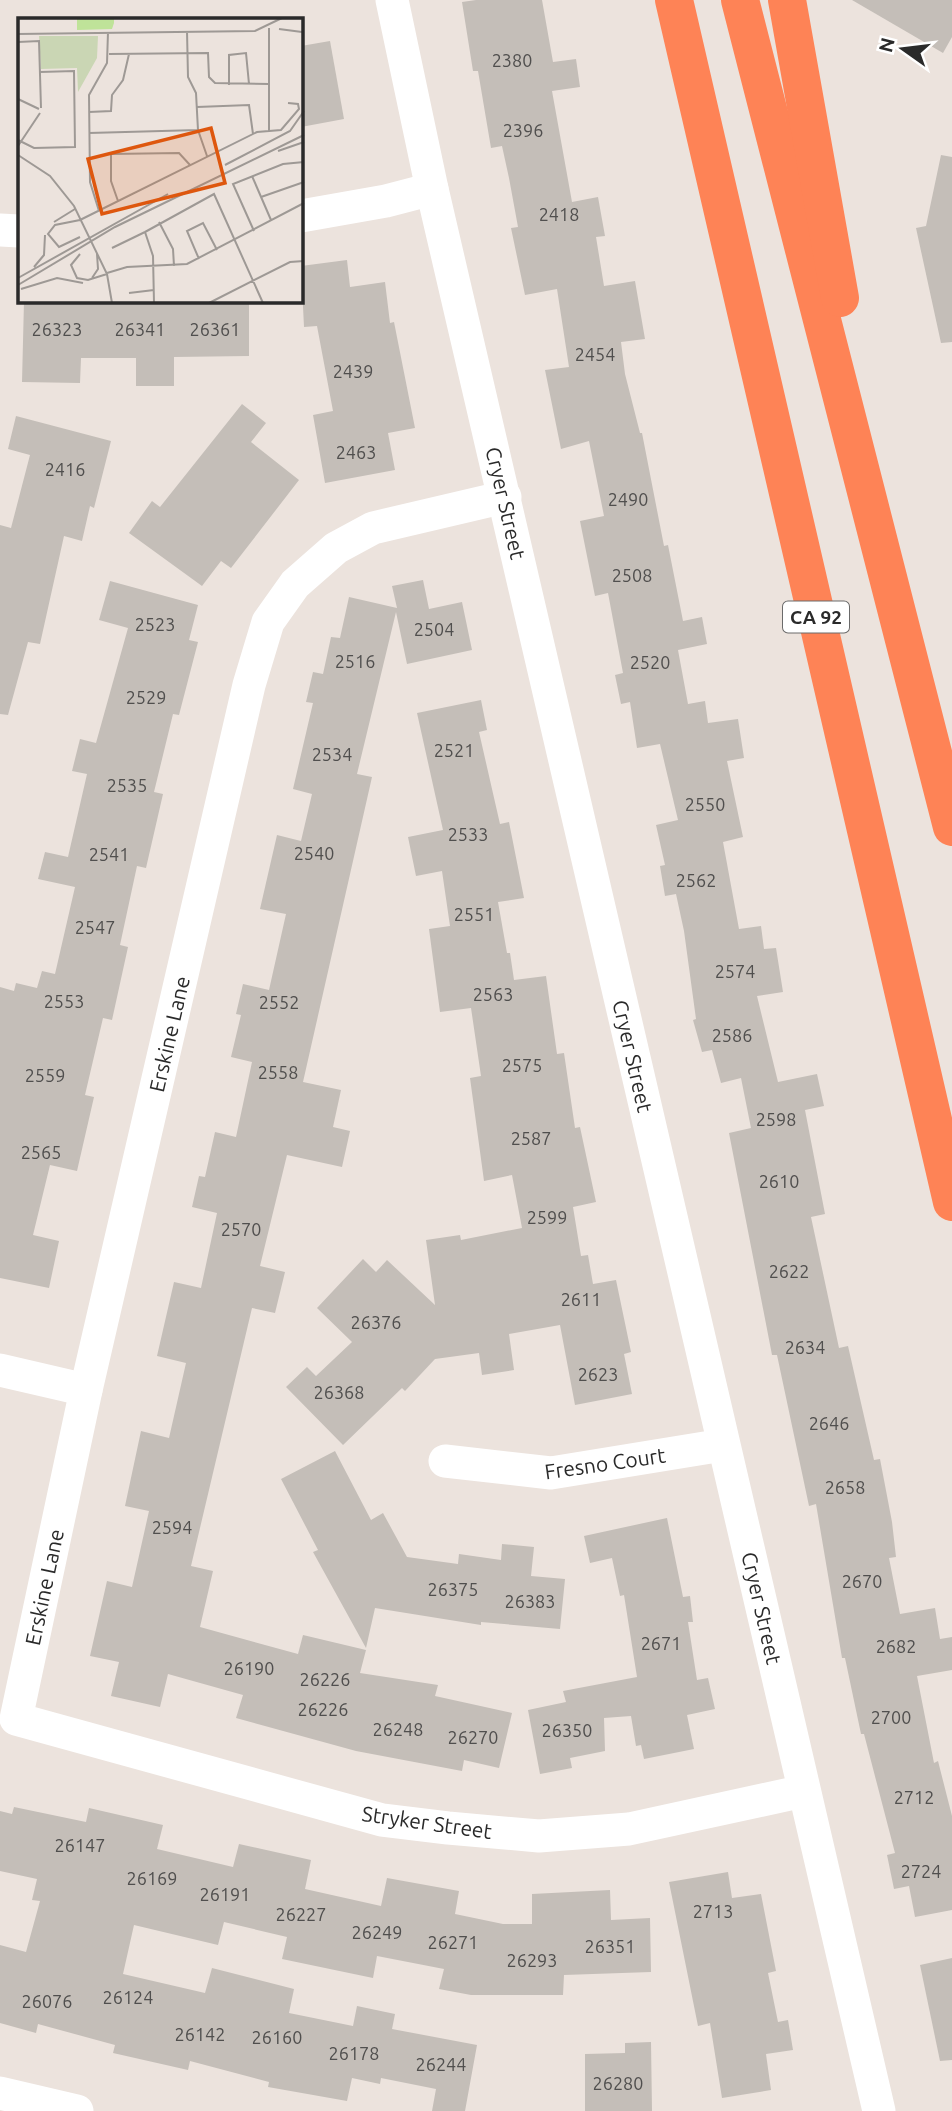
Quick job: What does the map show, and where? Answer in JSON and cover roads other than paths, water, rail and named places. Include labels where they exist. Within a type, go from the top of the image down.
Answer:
[{"type":"highway","points":[[740,0],[952,827]]},
{"type":"highway","points":[[787,0],[895,604]]},
{"type":"highway","name":"CA 92","points":[[675,11],[952,1202]]},
{"type":"street","name":"Cryer Street","points":[[392,0],[432,189],[879,2111]]},
{"type":"street","points":[[303,216],[386,201],[432,189]]},
{"type":"street","points":[[0,230],[18,231]]},
{"type":"street","name":"Erskine Lane","points":[[16,1719],[86,1390],[249,685],[268,622],[295,584],[336,548],[373,528],[505,497]]},
{"type":"street","points":[[0,1370],[86,1390]]},
{"type":"street","name":"Fresno Court","points":[[445,1461],[551,1473],[723,1445]]},
{"type":"street","name":"Stryker Street","points":[[16,1719],[382,1820],[461,1829],[539,1836],[629,1829],[804,1791]]},
{"type":"street","points":[[0,2093],[77,2111]]}]
